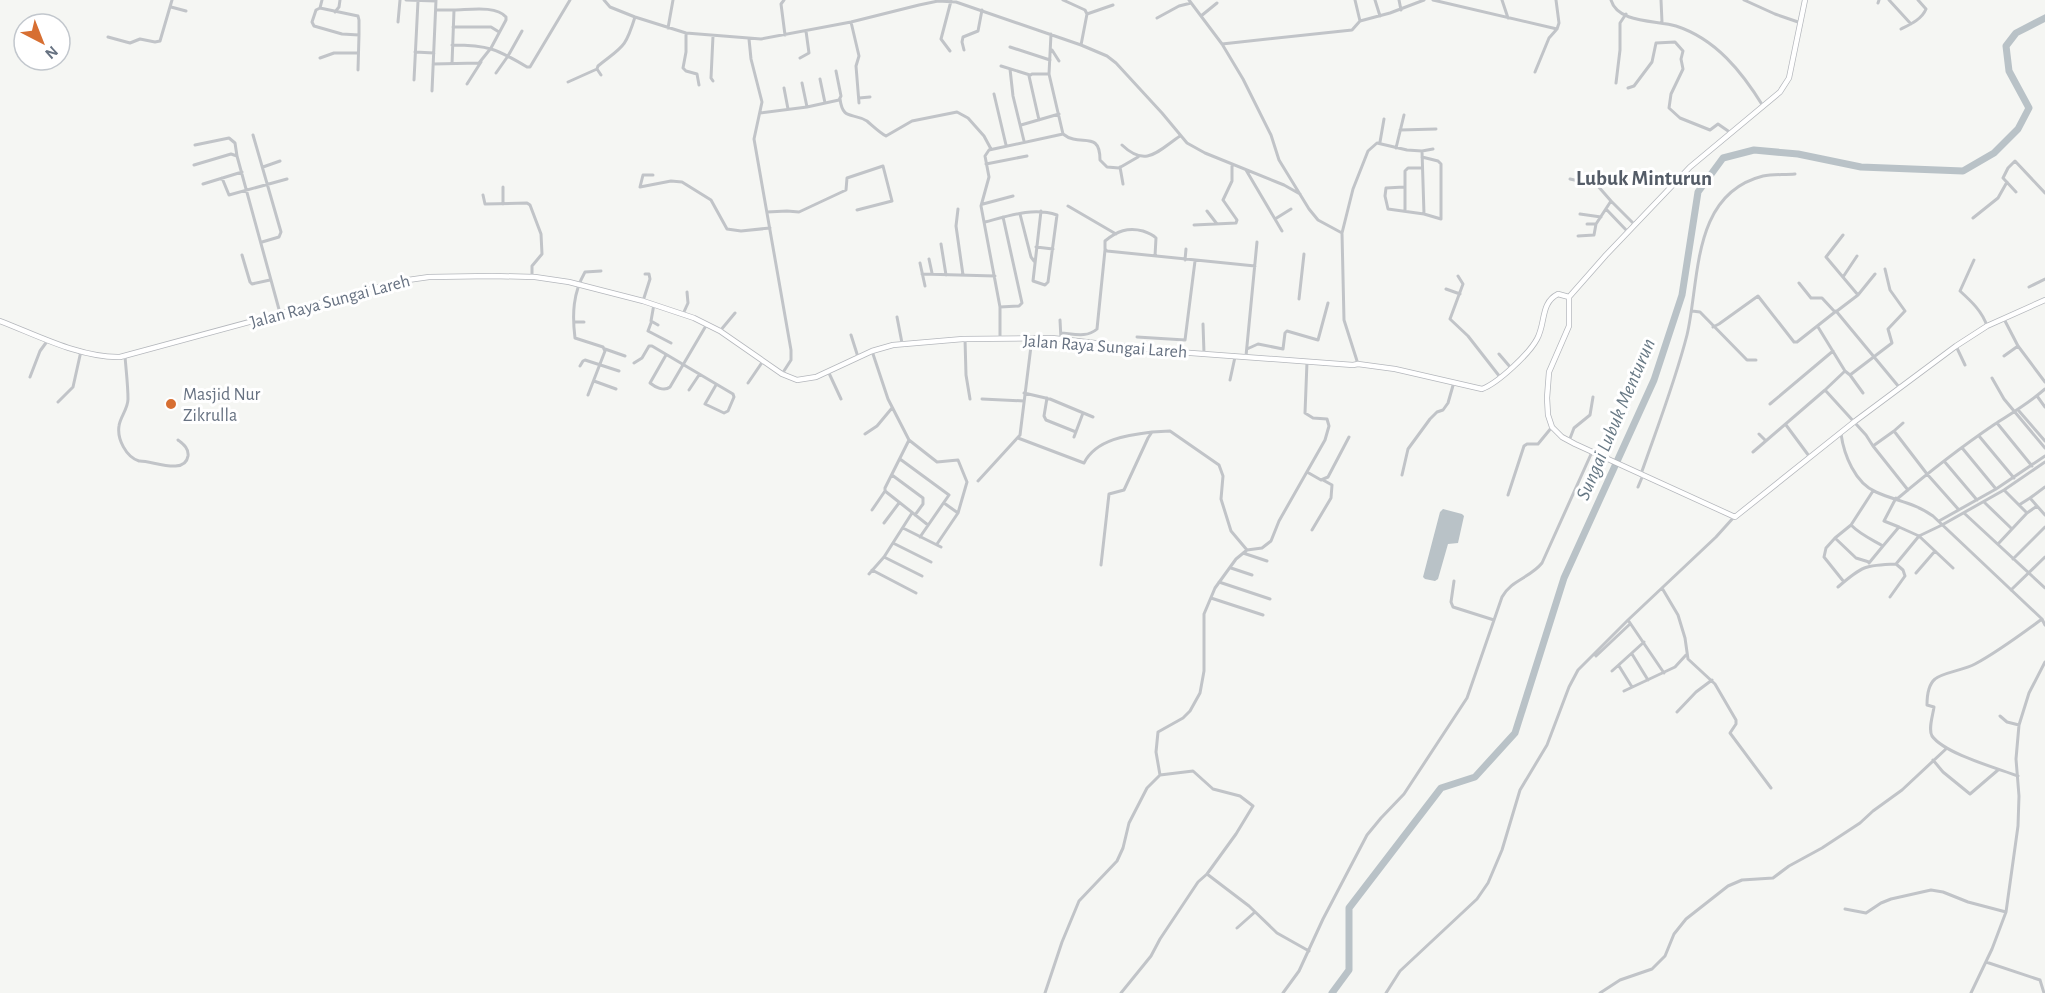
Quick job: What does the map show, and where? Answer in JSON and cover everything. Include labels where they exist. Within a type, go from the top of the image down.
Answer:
[{"type":"street","points":[[108,37],[130,43],[140,39],[160,41],[172,0]]},
{"type":"street","points":[[320,8],[322,0]]},
{"type":"street","points":[[334,12],[339,7],[340,0]]},
{"type":"street","points":[[398,22],[400,0]]},
{"type":"street","points":[[406,0],[436,1],[432,91]]},
{"type":"street","points":[[452,45],[485,46],[527,67],[531,66],[570,0]]},
{"type":"street","points":[[604,0],[610,7],[686,33],[749,39],[785,35],[938,1],[951,1],[1051,34],[1107,56],[1162,112],[1186,144],[1284,185],[1300,194]]},
{"type":"street","points":[[668,28],[673,0]]},
{"type":"street","points":[[784,0],[782,4],[785,35]]},
{"type":"street","points":[[1063,0],[1085,10],[1087,14],[1081,45]]},
{"type":"street","points":[[1355,0],[1360,21]]},
{"type":"street","points":[[1375,0],[1380,16]]},
{"type":"street","points":[[1399,0],[1401,10]]},
{"type":"street","points":[[1433,0],[1557,29]]},
{"type":"street","points":[[1502,0],[1508,18]]},
{"type":"street","points":[[1535,72],[1549,38],[1559,23],[1556,0]]},
{"type":"street","points":[[1611,0],[1615,8],[1626,14],[1650,23],[1676,26],[1707,41],[1743,75],[1763,106]]},
{"type":"street","points":[[1661,0],[1662,23]]},
{"type":"street","points":[[1744,0],[1801,23]]},
{"type":"street","points":[[1734,517],[1558,434],[1552,427],[1548,415],[1547,379],[1569,326],[1569,297],[1690,167],[1780,92],[1789,78],[1805,0]]},
{"type":"street","points":[[1889,0],[1911,24]]},
{"type":"street","points":[[1901,29],[1924,13],[1926,9],[1918,0]]},
{"type":"street","points":[[414,80],[418,1]]},
{"type":"street","points":[[950,51],[941,39],[951,1]]},
{"type":"street","points":[[1157,18],[1190,1],[1222,44],[1258,108],[1271,135],[1279,160],[1300,194],[1318,220],[1342,232]]},
{"type":"street","points":[[1222,44],[1352,30],[1360,21],[1401,10],[1422,1]]},
{"type":"street","points":[[1201,16],[1217,3]]},
{"type":"street","points":[[1087,14],[1113,5]]},
{"type":"street","points":[[171,7],[186,11]]},
{"type":"street","points":[[358,70],[359,35],[358,17],[320,8],[315,10],[312,22],[314,26],[342,34],[359,35]]},
{"type":"street","points":[[436,9],[487,10],[502,12],[506,16],[491,48],[467,84]]},
{"type":"street","points":[[452,64],[454,10]]},
{"type":"street","points":[[964,50],[962,38],[978,31],[982,10]]},
{"type":"street","points":[[1616,83],[1620,50],[1620,22],[1626,14]]},
{"type":"street","points":[[568,82],[597,69],[626,43],[635,17]]},
{"type":"street","points":[[851,22],[859,56],[856,66],[859,101],[870,98]]},
{"type":"street","points":[[453,27],[491,27],[499,32]]},
{"type":"street","points":[[496,73],[522,31]]},
{"type":"street","points":[[806,31],[811,59]]},
{"type":"street","points":[[686,33],[683,68],[697,74],[699,85]]},
{"type":"street","points":[[1051,34],[1049,74],[1063,134]]},
{"type":"street","points":[[712,36],[711,78],[713,81]]},
{"type":"street","points":[[749,39],[751,59],[761,93],[760,113],[754,139],[791,350],[791,360],[782,374]]},
{"type":"street","points":[[1628,88],[1634,86],[1652,62],[1656,43],[1675,42],[1683,51],[1681,59],[1683,69],[1671,94],[1669,108],[1683,120],[1710,129],[1718,124],[1731,134]]},
{"type":"street","points":[[1010,47],[1050,60]]},
{"type":"street","points":[[1051,49],[1059,62]]},
{"type":"street","points":[[416,52],[434,53]]},
{"type":"street","points":[[320,58],[334,53],[358,53]]},
{"type":"street","points":[[800,58],[809,54]]},
{"type":"street","points":[[433,64],[476,64],[482,61]]},
{"type":"street","points":[[1000,66],[1029,75],[1049,74]]},
{"type":"street","points":[[597,69],[601,75]]},
{"type":"street","points":[[1010,69],[1013,96],[1024,141]]},
{"type":"street","points":[[836,70],[841,107],[845,113],[864,120],[886,136],[920,118],[954,112],[968,118],[991,149]]},
{"type":"street","points":[[1029,75],[1038,120]]},
{"type":"street","points":[[820,80],[825,103]]},
{"type":"street","points":[[802,83],[807,107]]},
{"type":"street","points":[[784,88],[788,109]]},
{"type":"street","points":[[994,94],[1006,145]]},
{"type":"street","points":[[760,113],[807,107],[840,99]]},
{"type":"street","points":[[1021,125],[1059,114]]},
{"type":"street","points":[[1396,148],[1404,115]]},
{"type":"street","points":[[1380,142],[1384,119]]},
{"type":"street","points":[[1400,130],[1436,129]]},
{"type":"street","points":[[1000,339],[1000,307],[981,206],[989,177],[985,156],[991,149],[1063,134],[1075,141],[1097,143],[1100,149],[1100,160],[1104,165],[1120,167],[1138,157],[1153,154],[1180,136]]},
{"type":"street","points":[[253,135],[281,234],[277,238],[262,242]]},
{"type":"street","points":[[195,145],[229,138],[235,143],[280,314]]},
{"type":"street","points":[[1358,364],[1344,320],[1342,232],[1353,189],[1368,152],[1374,145],[1380,142],[1396,148],[1422,151],[1433,149]]},
{"type":"street","points":[[1122,145],[1138,157]]},
{"type":"street","points":[[1422,151],[1424,214]]},
{"type":"street","points":[[194,165],[231,154],[237,156]]},
{"type":"street","points":[[986,164],[1027,156]]},
{"type":"street","points":[[1404,188],[1388,188],[1385,191],[1388,209],[1424,214],[1438,219],[1442,217],[1440,162],[1422,157]]},
{"type":"street","points":[[263,167],[280,161]]},
{"type":"street","points":[[2016,192],[2003,177],[2012,163],[2016,161],[2045,192]]},
{"type":"street","points":[[1194,225],[1235,224],[1237,221],[1223,200],[1232,181],[1232,164]]},
{"type":"street","points":[[767,212],[799,212],[846,190],[847,178],[883,166],[892,201],[857,210]]},
{"type":"street","points":[[1120,167],[1123,183]]},
{"type":"street","points":[[1405,211],[1406,170],[1422,168]]},
{"type":"street","points":[[1245,169],[1282,231]]},
{"type":"street","points":[[203,184],[242,172]]},
{"type":"street","points":[[1638,487],[1677,367],[1692,311],[1700,246],[1708,227],[1723,201],[1741,186],[1763,176],[1795,174]]},
{"type":"street","points":[[653,175],[644,175],[640,187],[671,181],[682,182],[711,200],[725,226],[730,230],[770,228]]},
{"type":"street","points":[[222,178],[228,195],[287,179]]},
{"type":"street","points":[[1570,179],[1597,185],[1635,225]]},
{"type":"street","points":[[1973,218],[1998,198],[2007,182]]},
{"type":"street","points":[[503,188],[503,204]]},
{"type":"street","points":[[483,195],[485,204],[527,203],[531,207],[541,234],[542,247],[541,257],[532,266],[532,277]]},
{"type":"street","points":[[982,204],[1013,196]]},
{"type":"street","points":[[1578,236],[1593,236],[1596,224],[1611,201]]},
{"type":"street","points":[[1068,206],[1116,234]]},
{"type":"street","points":[[958,209],[956,226],[963,275]]},
{"type":"street","points":[[1275,219],[1291,209]]},
{"type":"street","points":[[1606,209],[1628,232]]},
{"type":"street","points":[[985,222],[1041,211],[1057,215],[1047,285],[1033,282],[1041,211]]},
{"type":"street","points":[[1207,211],[1218,224]]},
{"type":"street","points":[[1020,214],[1034,261]]},
{"type":"street","points":[[1580,214],[1600,217]]},
{"type":"street","points":[[1000,307],[1019,306],[1022,303],[1003,217]]},
{"type":"street","points":[[1587,224],[1596,224]]},
{"type":"street","points":[[1060,320],[1061,336],[1089,334],[1098,329],[1105,241],[1133,228],[1153,234],[1156,238],[1155,256]]},
{"type":"street","points":[[1843,235],[1826,256],[1858,295]]},
{"type":"street","points":[[1246,356],[1257,242]]},
{"type":"street","points":[[941,244],[946,275]]},
{"type":"street","points":[[1036,247],[1053,249]]},
{"type":"street","points":[[1185,260],[1186,249]]},
{"type":"street","points":[[1105,250],[1255,266]]},
{"type":"street","points":[[1299,300],[1304,254]]},
{"type":"street","points":[[242,255],[252,284],[270,280]]},
{"type":"street","points":[[1843,277],[1857,256]]},
{"type":"street","points":[[928,259],[932,273]]},
{"type":"street","points":[[1974,260],[1960,291],[1976,306],[1987,326]]},
{"type":"street","points":[[1137,337],[1185,340],[1195,261]]},
{"type":"street","points":[[920,262],[925,286]]},
{"type":"street","points":[[1850,375],[1892,343],[1888,329],[1905,311],[1890,290],[1885,269]]},
{"type":"street","points":[[601,271],[586,271],[578,284],[575,293],[574,322],[577,339],[625,356]]},
{"type":"street","points":[[643,301],[650,279],[649,274],[645,274]]},
{"type":"street","points":[[922,274],[995,276]]},
{"type":"street","points":[[1713,327],[1758,296],[1795,342],[1858,295],[1875,274]]},
{"type":"street","points":[[1458,276],[1463,283],[1450,319],[1468,336],[1500,377]]},
{"type":"street","name":"Jalan Raya Sungai Lareh","points":[[0,321],[81,351],[105,357],[125,356],[377,286],[416,278],[532,277],[578,284],[654,304],[682,314],[720,331],[782,374],[797,381],[816,377],[872,351],[902,343],[1061,336],[1164,351],[1358,364],[1482,389],[1511,368],[1536,341],[1548,302],[1558,294],[1569,297]]},
{"type":"street","points":[[2029,287],[2045,279]]},
{"type":"street","points":[[1799,284],[1811,298],[1823,298],[1836,311],[1899,387]]},
{"type":"street","points":[[1446,289],[1460,294]]},
{"type":"street","points":[[682,314],[688,303],[687,292]]},
{"type":"street","points":[[1386,993],[1400,971],[1484,891],[1502,850],[1520,790],[1547,745],[1574,675],[1584,662],[1734,517],[1809,456],[1956,346],[1987,326],[2045,300]]},
{"type":"street","points":[[1247,349],[1258,344],[1283,349],[1287,331],[1318,340],[1328,303]]},
{"type":"street","points":[[654,304],[648,331],[671,343]]},
{"type":"street","points":[[1692,311],[1700,312],[1747,360],[1756,360]]},
{"type":"street","points":[[720,331],[735,313]]},
{"type":"street","points":[[897,317],[902,343]]},
{"type":"street","points":[[2003,318],[2018,346],[2045,382]]},
{"type":"street","points":[[574,322],[584,322]]},
{"type":"street","points":[[651,322],[658,325]]},
{"type":"street","points":[[666,355],[650,380],[651,384],[657,387],[668,388],[707,324]]},
{"type":"street","points":[[1203,324],[1204,353]]},
{"type":"street","points":[[1817,326],[1845,371],[1863,393]]},
{"type":"street","points":[[851,335],[858,357]]},
{"type":"street","points":[[978,481],[1018,438],[1022,430],[1024,393],[1032,338]]},
{"type":"street","points":[[964,339],[970,399]]},
{"type":"street","points":[[30,377],[40,351],[48,340]]},
{"type":"street","points":[[634,363],[642,358],[650,346],[683,365],[699,375],[716,385],[734,396],[728,411],[724,413],[705,404],[716,385]]},
{"type":"street","points":[[1956,346],[1965,365]]},
{"type":"street","points":[[2004,356],[2018,346]]},
{"type":"street","points":[[588,395],[605,349]]},
{"type":"street","points":[[58,402],[74,387],[81,351]]},
{"type":"street","points":[[872,351],[892,408],[909,440],[938,462],[956,459],[959,461],[967,482],[958,513],[937,544]]},
{"type":"street","points":[[1770,404],[1833,351]]},
{"type":"street","points":[[1499,354],[1511,368]]},
{"type":"street","points":[[1230,380],[1236,355]]},
{"type":"street","points":[[125,356],[129,402],[119,426],[126,452],[139,461],[178,466],[186,461],[188,455],[188,450],[178,440]]},
{"type":"street","points":[[580,366],[584,360],[619,371]]},
{"type":"street","points":[[748,383],[763,361]]},
{"type":"street","points":[[1160,774],[1156,752],[1158,732],[1183,718],[1190,711],[1200,693],[1204,671],[1204,614],[1211,598],[1219,582],[1245,552],[1262,548],[1271,542],[1279,521],[1325,440],[1329,422],[1325,418],[1313,418],[1305,413],[1307,362]]},
{"type":"street","points":[[828,371],[842,399]]},
{"type":"street","points":[[1753,452],[1845,371]]},
{"type":"street","points":[[689,390],[699,375]]},
{"type":"street","points":[[1992,378],[2004,399],[2045,441]]},
{"type":"street","points":[[594,381],[616,389]]},
{"type":"street","points":[[1401,475],[1408,450],[1430,419],[1443,410],[1448,403],[1454,382]]},
{"type":"street","points":[[1953,568],[1919,536],[1884,522],[1897,498],[1944,461],[2045,389]]},
{"type":"street","points":[[1826,390],[1908,490]]},
{"type":"street","points":[[1024,393],[1047,398],[1092,417]]},
{"type":"street","points":[[2037,396],[2045,407]]},
{"type":"street","points":[[1569,441],[1574,428],[1590,415],[1593,397]]},
{"type":"street","points":[[1047,398],[1044,416],[1046,420],[1076,432]]},
{"type":"street","points":[[982,399],[1024,401]]},
{"type":"street","points":[[865,434],[877,426],[892,408]]},
{"type":"street","points":[[2017,411],[2045,448]]},
{"type":"street","points":[[1074,438],[1083,413]]},
{"type":"street","points":[[1874,446],[1903,423]]},
{"type":"street","points":[[1997,423],[2032,466]]},
{"type":"street","points":[[1786,425],[1809,456]]},
{"type":"street","points":[[1508,495],[1524,446],[1538,444],[1552,427]]},
{"type":"street","points":[[1018,438],[1084,463],[1092,451],[1123,436],[1170,431],[1219,465],[1223,476],[1221,499],[1231,531],[1245,552],[1267,561]]},
{"type":"street","points":[[1894,431],[1927,474],[1959,510]]},
{"type":"street","points":[[1101,565],[1108,497],[1110,493],[1124,490],[1152,432]]},
{"type":"street","points":[[1841,432],[1849,462],[1857,476],[1873,491],[1924,509],[2042,619],[2045,625]]},
{"type":"street","points":[[1759,434],[1765,440]]},
{"type":"street","points":[[1979,436],[2014,478]]},
{"type":"street","points":[[1323,480],[1330,474],[1349,437]]},
{"type":"street","points":[[872,510],[885,491],[909,440]]},
{"type":"street","points":[[1962,448],[1996,489]]},
{"type":"street","points":[[1283,993],[1299,971],[1323,919],[1367,836],[1404,794],[1467,698],[1473,687],[1502,597],[1510,586],[1533,572],[1542,563],[1595,452]]},
{"type":"street","points":[[1939,521],[2014,478],[2045,456]]},
{"type":"street","points":[[900,459],[948,493],[948,497],[920,537]]},
{"type":"street","points":[[1944,461],[1977,500]]},
{"type":"street","points":[[1896,564],[1919,536],[1984,502],[2045,462]]},
{"type":"street","points":[[1307,472],[1332,485],[1332,495],[1312,530]]},
{"type":"street","points":[[892,475],[923,498],[923,504],[871,572],[916,593]]},
{"type":"street","points":[[2018,505],[2045,487]]},
{"type":"street","points":[[2004,490],[2027,513]]},
{"type":"street","points":[[885,491],[928,525]]},
{"type":"street","points":[[1844,582],[1824,557],[1826,548],[1851,525],[1873,491]]},
{"type":"street","points":[[2030,498],[2045,515]]},
{"type":"street","points":[[884,523],[899,502]]},
{"type":"street","points":[[1984,502],[2013,529]]},
{"type":"street","points":[[944,503],[958,513]]},
{"type":"street","points":[[1998,544],[2027,513],[2037,506]]},
{"type":"street","points":[[1964,513],[2045,588]]},
{"type":"street","points":[[1851,525],[1866,538],[1883,546]]},
{"type":"street","points":[[1838,587],[1869,564],[1899,527]]},
{"type":"street","points":[[2013,559],[2045,527]]},
{"type":"street","points":[[903,528],[941,547]]},
{"type":"street","points":[[1835,538],[1856,558],[1869,564],[1896,564],[1903,570],[1905,576],[1890,597]]},
{"type":"street","points":[[893,543],[931,562]]},
{"type":"street","points":[[1916,573],[1935,551]]},
{"type":"street","points":[[884,557],[922,576]]},
{"type":"street","points":[[2011,590],[2045,557]]},
{"type":"street","points":[[1230,568],[1252,575]]},
{"type":"street","points":[[1454,581],[1451,602],[1453,607],[1494,620]]},
{"type":"street","points":[[1219,582],[1270,599]]},
{"type":"street","points":[[1662,588],[1678,615],[1685,638],[1686,655],[1712,680],[1736,720],[1730,733],[1771,788]]},
{"type":"street","points":[[1211,598],[1263,615]]},
{"type":"street","points":[[2018,776],[1947,748],[1931,733],[1934,707],[1927,705],[1932,683],[1942,674],[1966,669],[2004,647],[2042,619]]},
{"type":"street","points":[[1628,620],[1664,673]]},
{"type":"street","points":[[1596,656],[1630,624]]},
{"type":"street","points":[[1612,671],[1644,642]]},
{"type":"street","points":[[1632,653],[1648,680]]},
{"type":"street","points":[[1624,690],[1675,667],[1686,655]]},
{"type":"street","points":[[1971,993],[2006,912],[2018,826],[2016,759],[2019,725],[2029,693],[2045,662]]},
{"type":"street","points":[[1619,666],[1632,687]]},
{"type":"street","points":[[1677,712],[1696,692],[1712,680]]},
{"type":"street","points":[[2000,716],[2007,722],[2019,725]]},
{"type":"street","points":[[1600,993],[1620,980],[1652,969],[1665,956],[1674,934],[1686,920],[1728,885],[1736,881],[1769,879],[1777,876],[1789,866],[1860,823],[1902,790],[1947,748]]},
{"type":"street","points":[[1933,760],[1942,771],[1969,794],[1999,769]]},
{"type":"street","points":[[1045,993],[1079,901],[1117,861],[1123,848],[1129,823],[1147,788],[1160,774],[1193,771],[1213,789],[1240,796],[1253,806],[1236,834],[1192,891],[1151,956],[1121,993]]},
{"type":"street","points":[[1207,874],[1256,912],[1276,933],[1309,951]]},
{"type":"street","points":[[1845,909],[1866,913],[1891,899],[1931,890],[2006,912]]},
{"type":"street","points":[[1237,928],[1256,912]]},
{"type":"street","points":[[1986,962],[2036,978],[2042,982],[2044,993]]},
{"type":"shaded area","points":[[1443,509],[1464,516],[1458,543],[1448,544],[1438,579],[1435,581],[1423,577],[1440,512]]},
{"type":"waterway","name":"Sungai Lubuk Menturun","points":[[1332,993],[1349,970],[1349,908],[1441,788],[1475,777],[1515,733],[1564,578],[1654,380],[1682,295],[1698,192],[1723,158],[1754,150],[1798,154],[1861,167],[1963,171],[1994,153],[2018,129],[2029,108],[2009,71],[2006,46],[2016,33],[2045,18]]},
{"type":"place","name":"Masjid Nur Zikrulla","points":[[171,404]]},
{"type":"district","name":"Lubuk Minturun","points":[[1644,178]]}]
